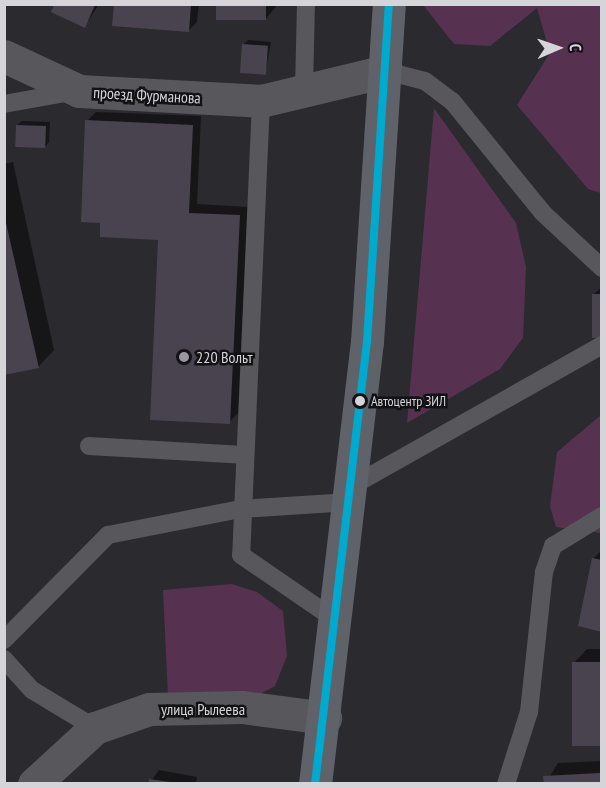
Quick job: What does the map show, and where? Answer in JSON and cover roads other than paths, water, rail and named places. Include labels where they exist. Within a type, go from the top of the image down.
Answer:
[{"type":"main road","points":[[315,783],[325,718],[351,494],[386,71],[389,4]]},
{"type":"street","name":"проезд Фурманова","points":[[4,56],[79,91],[261,101],[386,71]]},
{"type":"street","name":"улица Рылеева","points":[[34,783],[95,728],[149,710],[242,707],[325,718]]},
{"type":"lane","points":[[304,90],[306,4]]},
{"type":"lane","points":[[386,71],[425,81],[452,101],[543,213],[602,268]]},
{"type":"lane","points":[[4,104],[79,91]]},
{"type":"lane","points":[[261,101],[240,509],[241,555],[337,621]]},
{"type":"lane","points":[[4,640],[108,535],[240,509],[351,494],[600,350]]},
{"type":"lane","points":[[89,446],[243,455]]},
{"type":"lane","points":[[506,783],[529,712],[544,572],[553,546],[602,516]]},
{"type":"lane","points":[[4,659],[32,690],[95,728]]},
{"type":"place","name":"220 Вольт","points":[[184,357]]},
{"type":"place","name":"Автоцентр ЗИЛ","points":[[360,401]]}]
